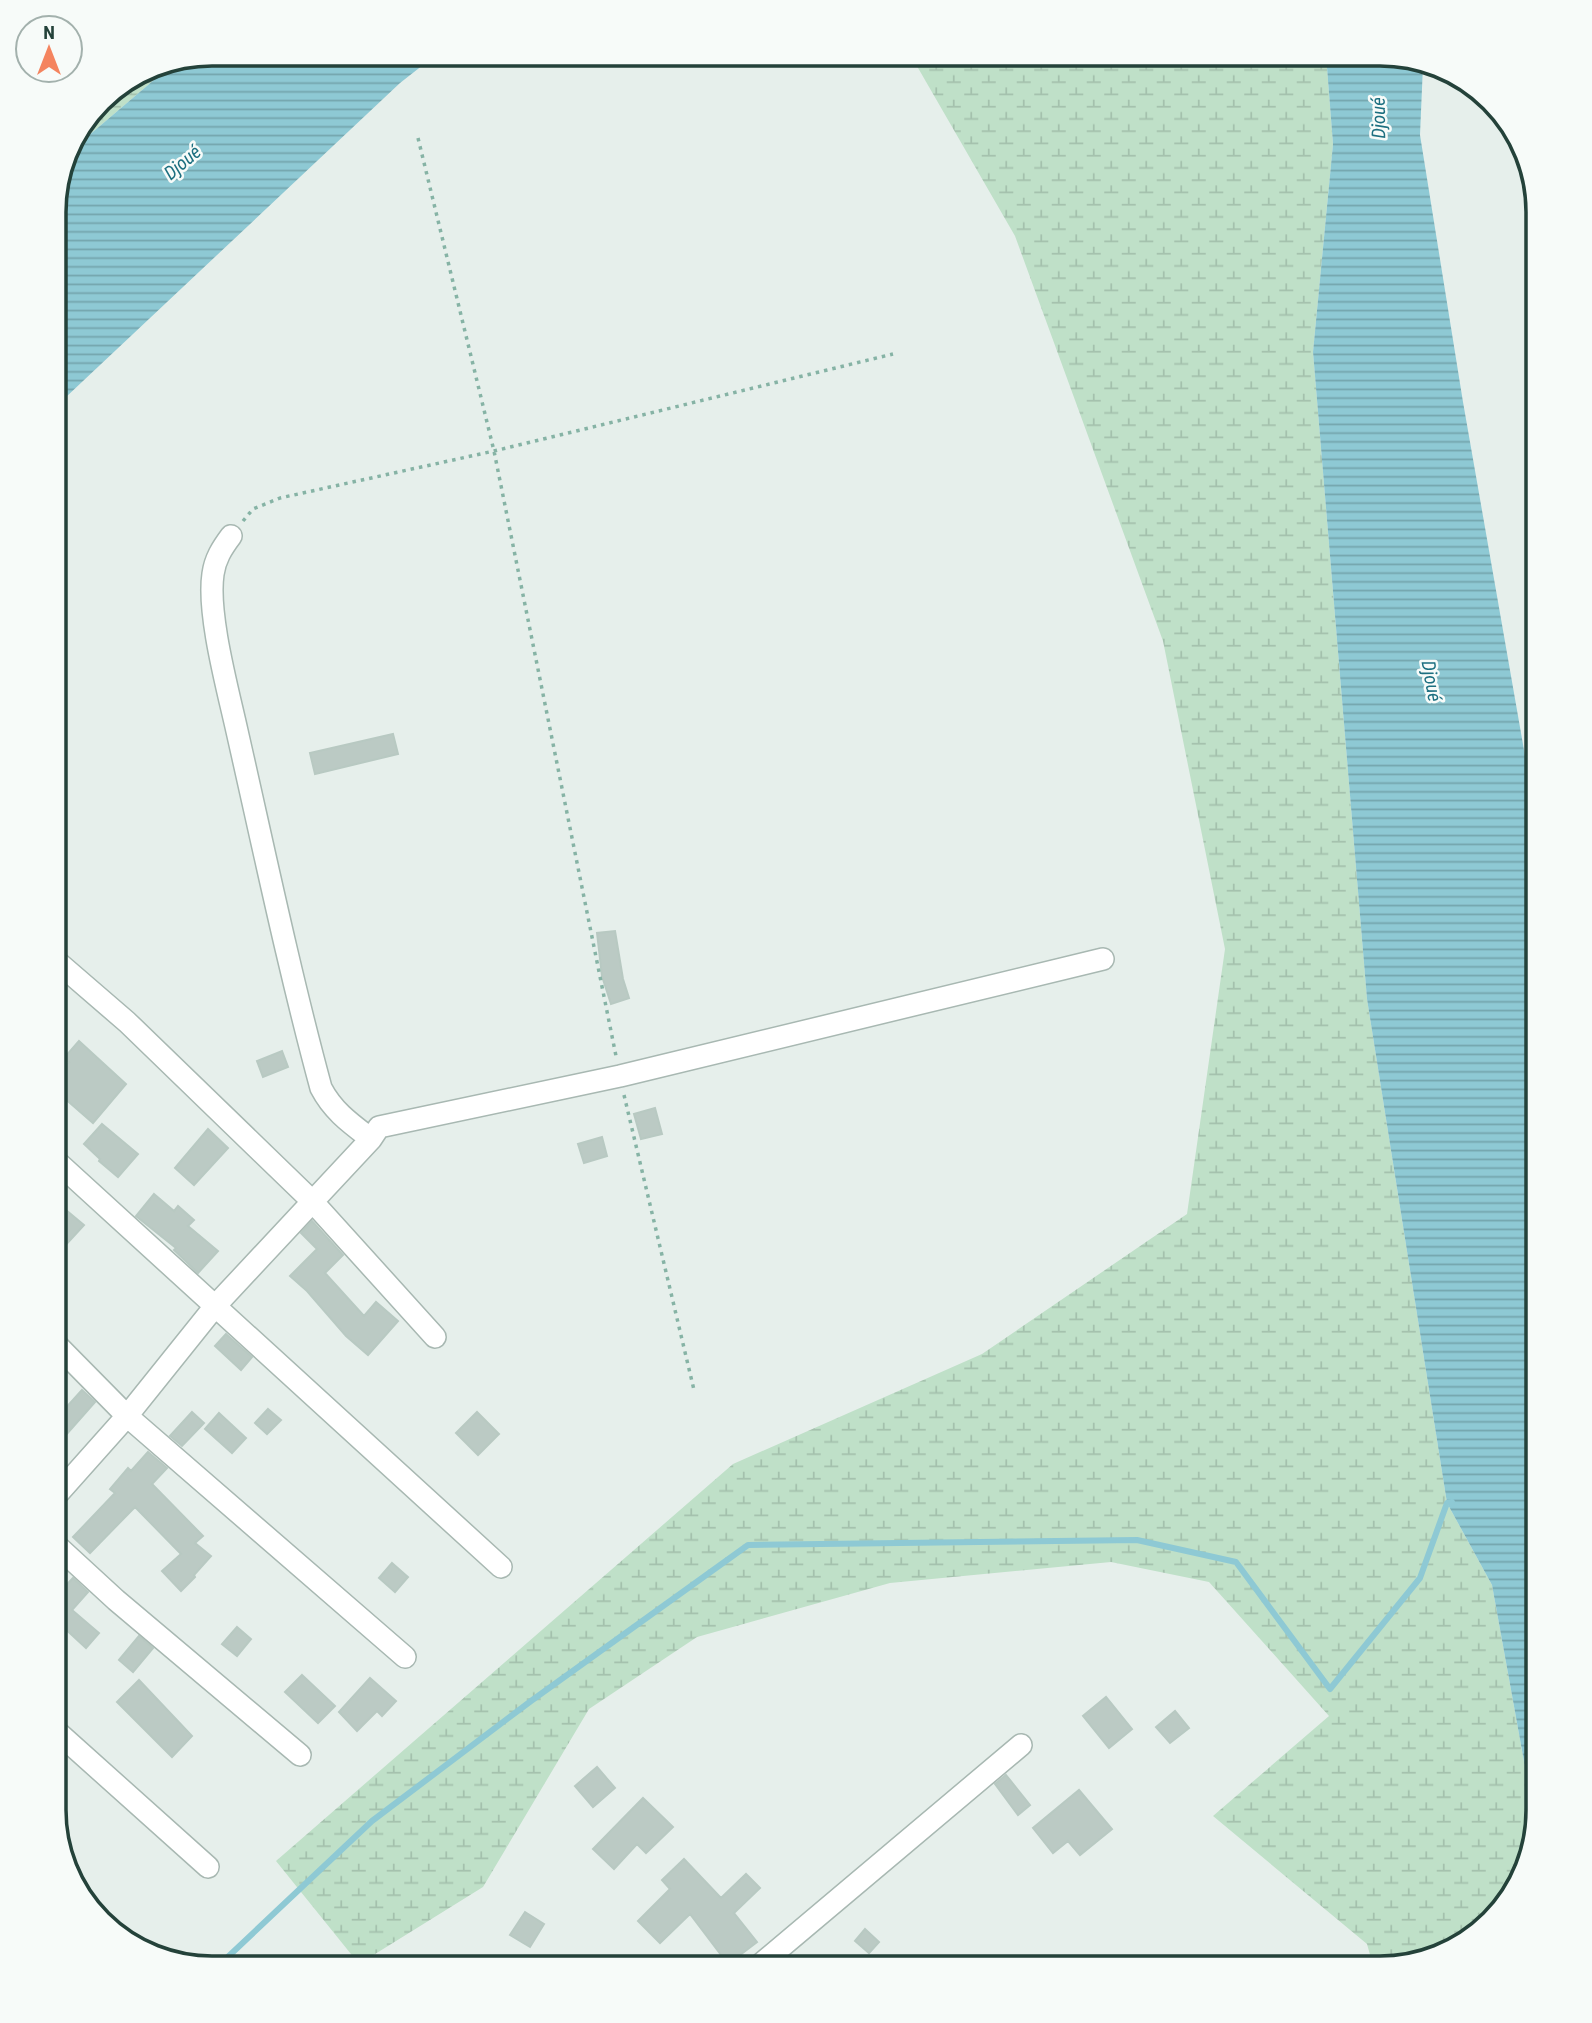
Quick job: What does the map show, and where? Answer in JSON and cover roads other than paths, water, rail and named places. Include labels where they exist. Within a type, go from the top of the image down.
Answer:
[{"type":"street","points":[[230,537],[219,552],[213,576],[214,615],[227,685],[276,900],[321,1087],[330,1104],[345,1120],[372,1139]]},
{"type":"street","points":[[66,1484],[127,1416],[216,1305],[372,1139],[379,1127],[620,1076],[1102,959]]},
{"type":"street","points":[[67,971],[127,1022],[312,1201],[435,1337]]},
{"type":"street","points":[[66,1170],[502,1567]]},
{"type":"street","points":[[66,1354],[127,1416],[405,1657]]},
{"type":"street","points":[[66,1554],[116,1600],[300,1755]]},
{"type":"street","points":[[66,1740],[208,1867]]},
{"type":"street","points":[[770,1956],[1021,1745]]},
{"type":"water","name":"Djoué","points":[[212,66],[421,66],[400,83],[67,396],[67,203],[71,175],[89,136],[155,79],[175,71]]},
{"type":"water","name":"Djoué","points":[[1327,67],[1389,67],[1423,73],[1420,135],[1463,402],[1526,762],[1526,1772],[1492,1585],[1447,1503],[1367,999],[1313,352],[1333,144]]},
{"type":"waterway","points":[[229,1956],[372,1821],[531,1701],[748,1545],[1137,1540],[1236,1562],[1330,1689],[1420,1578],[1447,1503],[1452,1502]]}]
